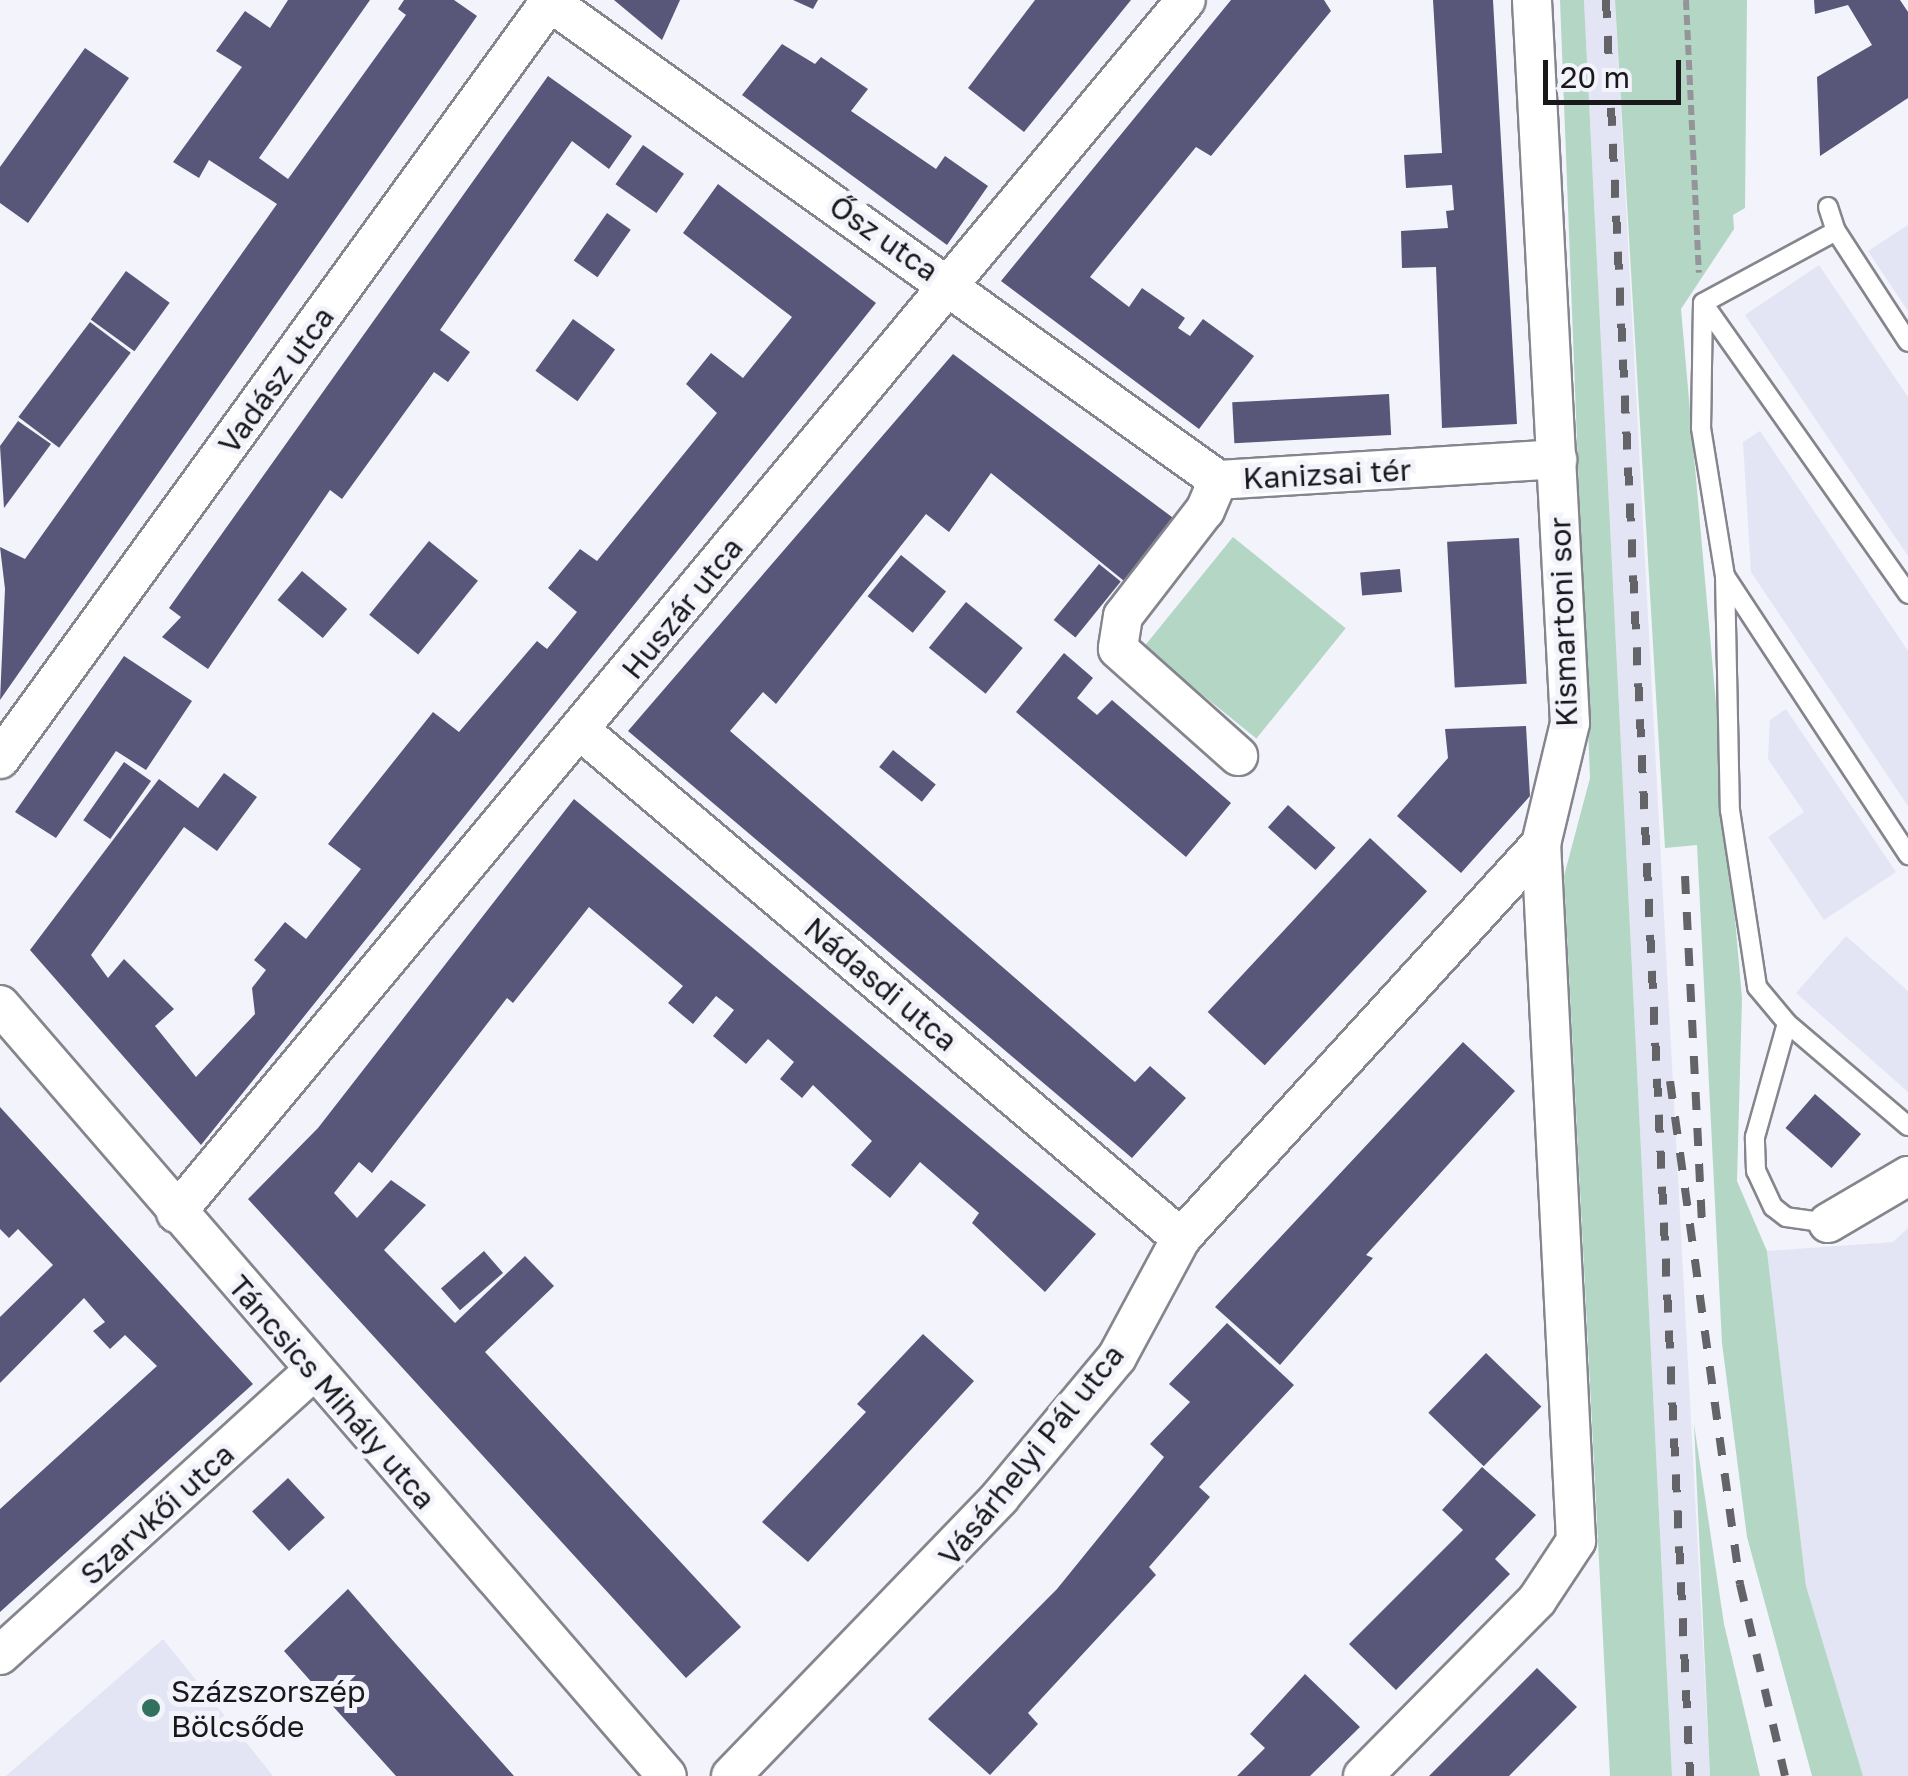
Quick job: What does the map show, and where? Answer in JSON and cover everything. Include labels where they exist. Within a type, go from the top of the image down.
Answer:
[{"type":"street","name":"Huszár utca","points":[[176,1213],[582,731],[1186,0]]},
{"type":"street","name":"Kismartoni sor","points":[[1362,1776],[1537,1600],[1576,1540],[1541,844],[1570,723],[1532,0]]},
{"type":"street","name":"Ősz utca","points":[[549,1],[950,284],[1218,480]]},
{"type":"street","name":"Vadász utca","points":[[0,760],[549,1]]},
{"type":"street","name":"Kanizsai tér","points":[[1238,756],[1118,648],[1123,616],[1205,510],[1218,480],[1557,460]]},
{"type":"street","name":"Nádasdi utca","points":[[582,731],[1181,1238]]},
{"type":"street","name":"Vásárhelyi Pál utca","points":[[731,1776],[1000,1498],[1117,1357],[1181,1238],[1541,844]]},
{"type":"street","name":"Táncsics Mihály utca","points":[[0,1004],[176,1213],[668,1776]]},
{"type":"street","points":[[1828,1223],[1908,1176]]},
{"type":"street","name":"Szarvkői utca","points":[[0,1654],[313,1371]]},
{"type":"lane","points":[[1828,207],[1836,231],[1908,342]]},
{"type":"lane","points":[[1704,304],[1836,231]]},
{"type":"lane","points":[[1704,304],[1701,428],[1724,576],[1730,810],[1757,987],[1787,1023],[1908,1126]]},
{"type":"lane","points":[[1704,304],[1908,594]]},
{"type":"lane","points":[[1724,576],[1908,855]]},
{"type":"lane","points":[[1787,1023],[1755,1137],[1756,1171],[1773,1208],[1786,1217],[1828,1223]]},
{"type":"path","points":[[1686,0],[1704,304]]},
{"type":"shaded area","points":[[1584,0],[1615,0],[1710,1776],[1672,1776]]},
{"type":"shaded area","points":[[1908,225],[1908,311],[1868,251]]},
{"type":"shaded area","points":[[1819,265],[1908,397],[1908,556],[1745,315]]},
{"type":"shaded area","points":[[1760,431],[1908,651],[1908,806],[1751,572],[1743,442]]},
{"type":"shaded area","points":[[1786,709],[1896,872],[1824,920],[1768,837],[1804,812],[1768,759],[1770,720]]},
{"type":"shaded area","points":[[1846,936],[1908,991],[1908,1092],[1796,993]]},
{"type":"shaded area","points":[[1908,1228],[1908,1776],[1863,1776],[1806,1586],[1767,1251],[1893,1242]]},
{"type":"shaded area","name":"Százszorszép Bölcsőde","points":[[163,1639],[273,1776],[6,1776]]},
{"type":"green space","points":[[1560,0],[1584,0],[1672,1776],[1610,1776],[1564,876],[1590,778]]},
{"type":"green space","points":[[1615,0],[1747,0],[1745,208],[1733,215],[1734,229],[1681,309],[1742,998],[1737,1181],[1767,1251],[1806,1586],[1863,1776],[1812,1776],[1747,1537],[1722,1343],[1697,845],[1665,848]]},
{"type":"green space","points":[[1233,537],[1346,628],[1256,739],[1144,647]]},
{"type":"green space","points":[[1694,1424],[1724,1624],[1760,1776],[1710,1776]]},
{"type":"building","points":[[288,0],[370,0],[259,158],[288,179],[406,15],[398,9],[404,0],[454,0],[477,16],[0,700],[5,589],[0,547],[25,559],[277,204],[209,160],[199,178],[173,162],[242,67],[216,51],[245,11],[270,28]]},
{"type":"building","points":[[614,0],[680,0],[662,40]]},
{"type":"building","points":[[793,0],[818,0],[813,9]]},
{"type":"building","points":[[1035,0],[1131,0],[1024,132],[968,88]]},
{"type":"building","points":[[1231,0],[1324,0],[1331,11],[1211,156],[1196,147],[1090,277],[1129,307],[1142,288],[1185,318],[1178,328],[1190,336],[1203,319],[1254,356],[1199,429],[1001,281]]},
{"type":"building","points":[[1433,0],[1493,0],[1517,424],[1442,428],[1436,267],[1402,268],[1401,231],[1448,228],[1446,211],[1454,210],[1452,185],[1406,188],[1404,155],[1442,153]]},
{"type":"building","points":[[1814,0],[1900,0],[1908,12],[1908,98],[1820,156],[1817,77],[1872,45],[1848,5],[1815,14]]},
{"type":"building","points":[[782,44],[815,64],[821,57],[868,89],[851,111],[936,169],[945,156],[988,186],[947,245],[742,95]]},
{"type":"building","points":[[85,48],[129,78],[28,223],[0,203],[0,167]]},
{"type":"building","points":[[548,76],[632,136],[609,169],[572,141],[440,330],[470,352],[448,382],[434,372],[342,499],[330,490],[208,669],[162,637],[181,617],[169,608]]},
{"type":"building","points":[[643,145],[684,174],[656,213],[615,184]]},
{"type":"building","points":[[718,184],[876,303],[201,1145],[30,950],[159,779],[198,808],[224,773],[257,797],[217,851],[184,827],[91,955],[108,978],[124,959],[174,1009],[155,1026],[196,1077],[255,1014],[252,988],[266,970],[254,960],[285,922],[306,939],[361,869],[328,844],[433,712],[459,732],[537,641],[547,649],[577,612],[548,588],[580,549],[597,561],[717,413],[686,384],[711,353],[743,378],[792,317],[683,233]]},
{"type":"building","points":[[607,213],[631,230],[597,277],[574,261]]},
{"type":"building","points":[[126,271],[170,303],[134,351],[91,320]]},
{"type":"building","points":[[573,319],[615,350],[577,401],[535,371]]},
{"type":"building","points":[[90,322],[131,353],[59,448],[18,417]]},
{"type":"building","points":[[953,354],[1180,523],[1129,585],[991,473],[949,532],[926,514],[776,704],[763,692],[730,731],[1135,1082],[1150,1066],[1186,1098],[1132,1158],[628,731]]},
{"type":"building","points":[[1389,394],[1391,435],[1234,443],[1232,402]]},
{"type":"building","points":[[18,421],[51,444],[4,508],[0,446]]},
{"type":"building","points":[[1519,538],[1527,684],[1455,688],[1447,542]]},
{"type":"building","points":[[429,541],[478,581],[418,654],[369,615]]},
{"type":"building","points":[[901,555],[946,592],[913,633],[868,596]]},
{"type":"building","points":[[1099,564],[1121,582],[1075,638],[1054,620]]},
{"type":"building","points":[[1400,569],[1402,592],[1362,595],[1360,572]]},
{"type":"building","points":[[302,571],[347,609],[323,638],[278,600]]},
{"type":"building","points":[[966,602],[1023,648],[986,694],[929,648]]},
{"type":"building","points":[[1064,653],[1093,678],[1077,698],[1097,715],[1112,700],[1231,803],[1186,857],[1016,712]]},
{"type":"building","points":[[124,656],[192,701],[146,770],[116,751],[56,838],[15,812]]},
{"type":"building","points":[[1526,726],[1530,796],[1461,873],[1397,816],[1448,758],[1445,729]]},
{"type":"building","points":[[893,750],[936,785],[922,802],[879,767]]},
{"type":"building","points":[[124,762],[151,781],[110,839],[83,820]]},
{"type":"building","points":[[574,799],[1096,1234],[1045,1292],[972,1223],[979,1213],[920,1162],[890,1198],[851,1165],[872,1141],[813,1085],[802,1098],[780,1079],[794,1062],[768,1039],[746,1064],[713,1036],[734,1010],[716,996],[693,1024],[668,1003],[683,986],[589,907],[513,1003],[507,998],[372,1173],[359,1162],[334,1193],[357,1218],[391,1180],[426,1205],[384,1250],[455,1323],[525,1256],[554,1286],[485,1352],[741,1627],[686,1678],[248,1199],[318,1128]]},
{"type":"building","points":[[1288,805],[1336,848],[1315,870],[1268,827]]},
{"type":"building","points":[[1370,838],[1427,891],[1265,1065],[1208,1012]]},
{"type":"building","points":[[1463,1042],[1515,1091],[1366,1255],[1373,1258],[1280,1365],[1215,1307]]},
{"type":"building","points":[[1815,1094],[1861,1134],[1832,1168],[1785,1128]]},
{"type":"building","points":[[0,1107],[253,1384],[0,1612],[0,1509],[157,1366],[125,1335],[110,1349],[93,1331],[105,1322],[84,1298],[0,1383],[0,1317],[53,1265],[18,1229],[9,1238],[0,1229]]},
{"type":"building","points":[[484,1251],[503,1273],[460,1310],[441,1288]]},
{"type":"building","points":[[1227,1323],[1294,1385],[1199,1487],[1210,1497],[1149,1567],[1156,1575],[1028,1713],[1038,1724],[990,1775],[928,1719],[1057,1589],[1164,1457],[1150,1444],[1190,1402],[1169,1384]]},
{"type":"building","points":[[923,1334],[974,1381],[808,1562],[762,1522],[866,1412],[857,1404]]},
{"type":"building","points":[[1486,1353],[1541,1406],[1484,1466],[1428,1413]]},
{"type":"building","points":[[1482,1467],[1536,1515],[1495,1559],[1510,1574],[1396,1690],[1349,1644],[1463,1530],[1442,1510]]},
{"type":"building","points":[[288,1478],[325,1517],[289,1551],[252,1511]]},
{"type":"building","points":[[348,1589],[514,1776],[396,1776],[330,1703],[284,1651]]},
{"type":"building","points":[[1537,1668],[1577,1707],[1509,1776],[1429,1776]]},
{"type":"building","points":[[1305,1674],[1360,1727],[1310,1776],[1237,1776],[1265,1748],[1250,1734]]},
{"type":"railway","points":[[1606,0],[1690,1776]]},
{"type":"railway","points":[[1685,876],[1702,1224]]},
{"type":"railway","points":[[1670,1081],[1740,1584],[1785,1776]]},
{"type":"place","name":"Százszorszép Bölcsőde","points":[[151,1708]]}]
